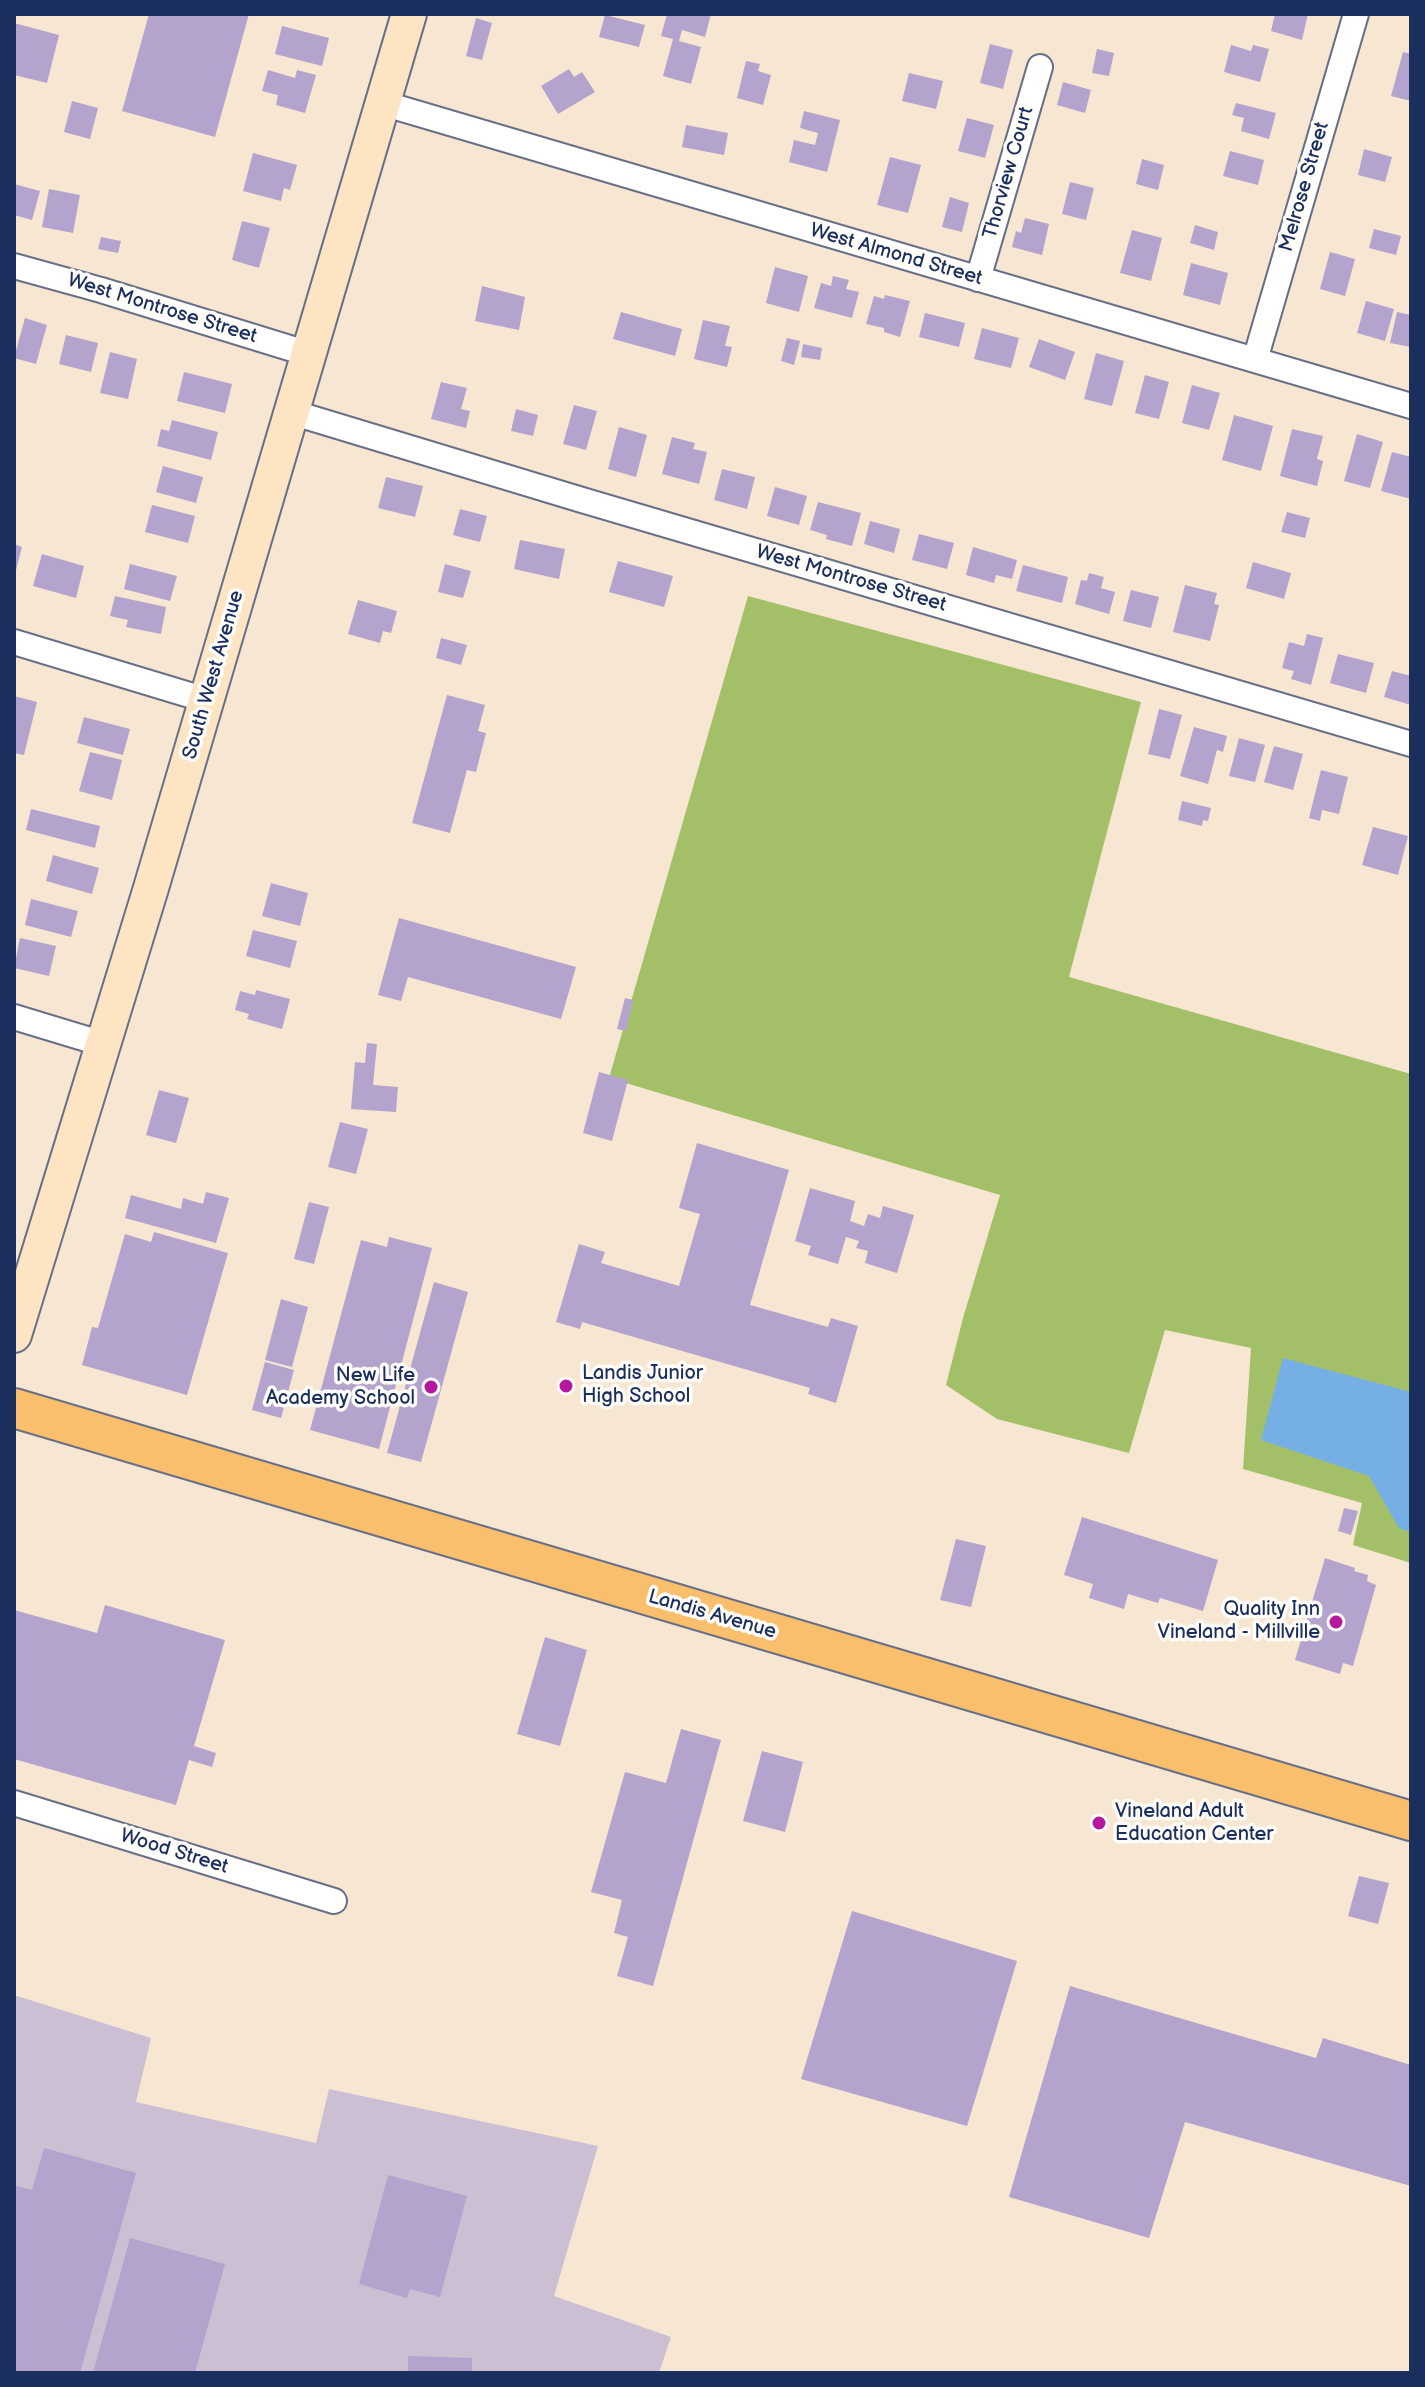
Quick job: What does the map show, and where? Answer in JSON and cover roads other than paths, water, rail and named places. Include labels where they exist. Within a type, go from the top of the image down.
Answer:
[{"type":"main road","name":"Landis Avenue","points":[[14,1408],[1411,1821]]},
{"type":"street","name":"South West Avenue","points":[[14,1335],[409,14]]},
{"type":"street","name":"Melrose Street","points":[[1255,360],[1356,14]]},
{"type":"street","name":"Thorview Court","points":[[978,279],[1040,67]]},
{"type":"street","name":"West Almond Street","points":[[382,103],[1411,406]]},
{"type":"street","name":"West Montrose Street","points":[[14,266],[309,354]]},
{"type":"street","name":"West Montrose Street","points":[[291,412],[1411,744]]},
{"type":"street","points":[[14,642],[206,700]]},
{"type":"street","points":[[14,1017],[103,1044]]},
{"type":"street","name":"Wood Street","points":[[14,1803],[334,1901]]},
{"type":"water","points":[[1283,1358],[1411,1392],[1411,1532],[1399,1528],[1369,1476],[1261,1440]]},
{"type":"place","name":"Landis Junior High School","points":[[566,1386]]},
{"type":"place","name":"New Life Academy School","points":[[431,1387]]},
{"type":"place","name":"Quality Inn Vineland - Millville","points":[[1336,1622]]},
{"type":"place","name":"Vineland Adult Education Center","points":[[1099,1823]]}]
